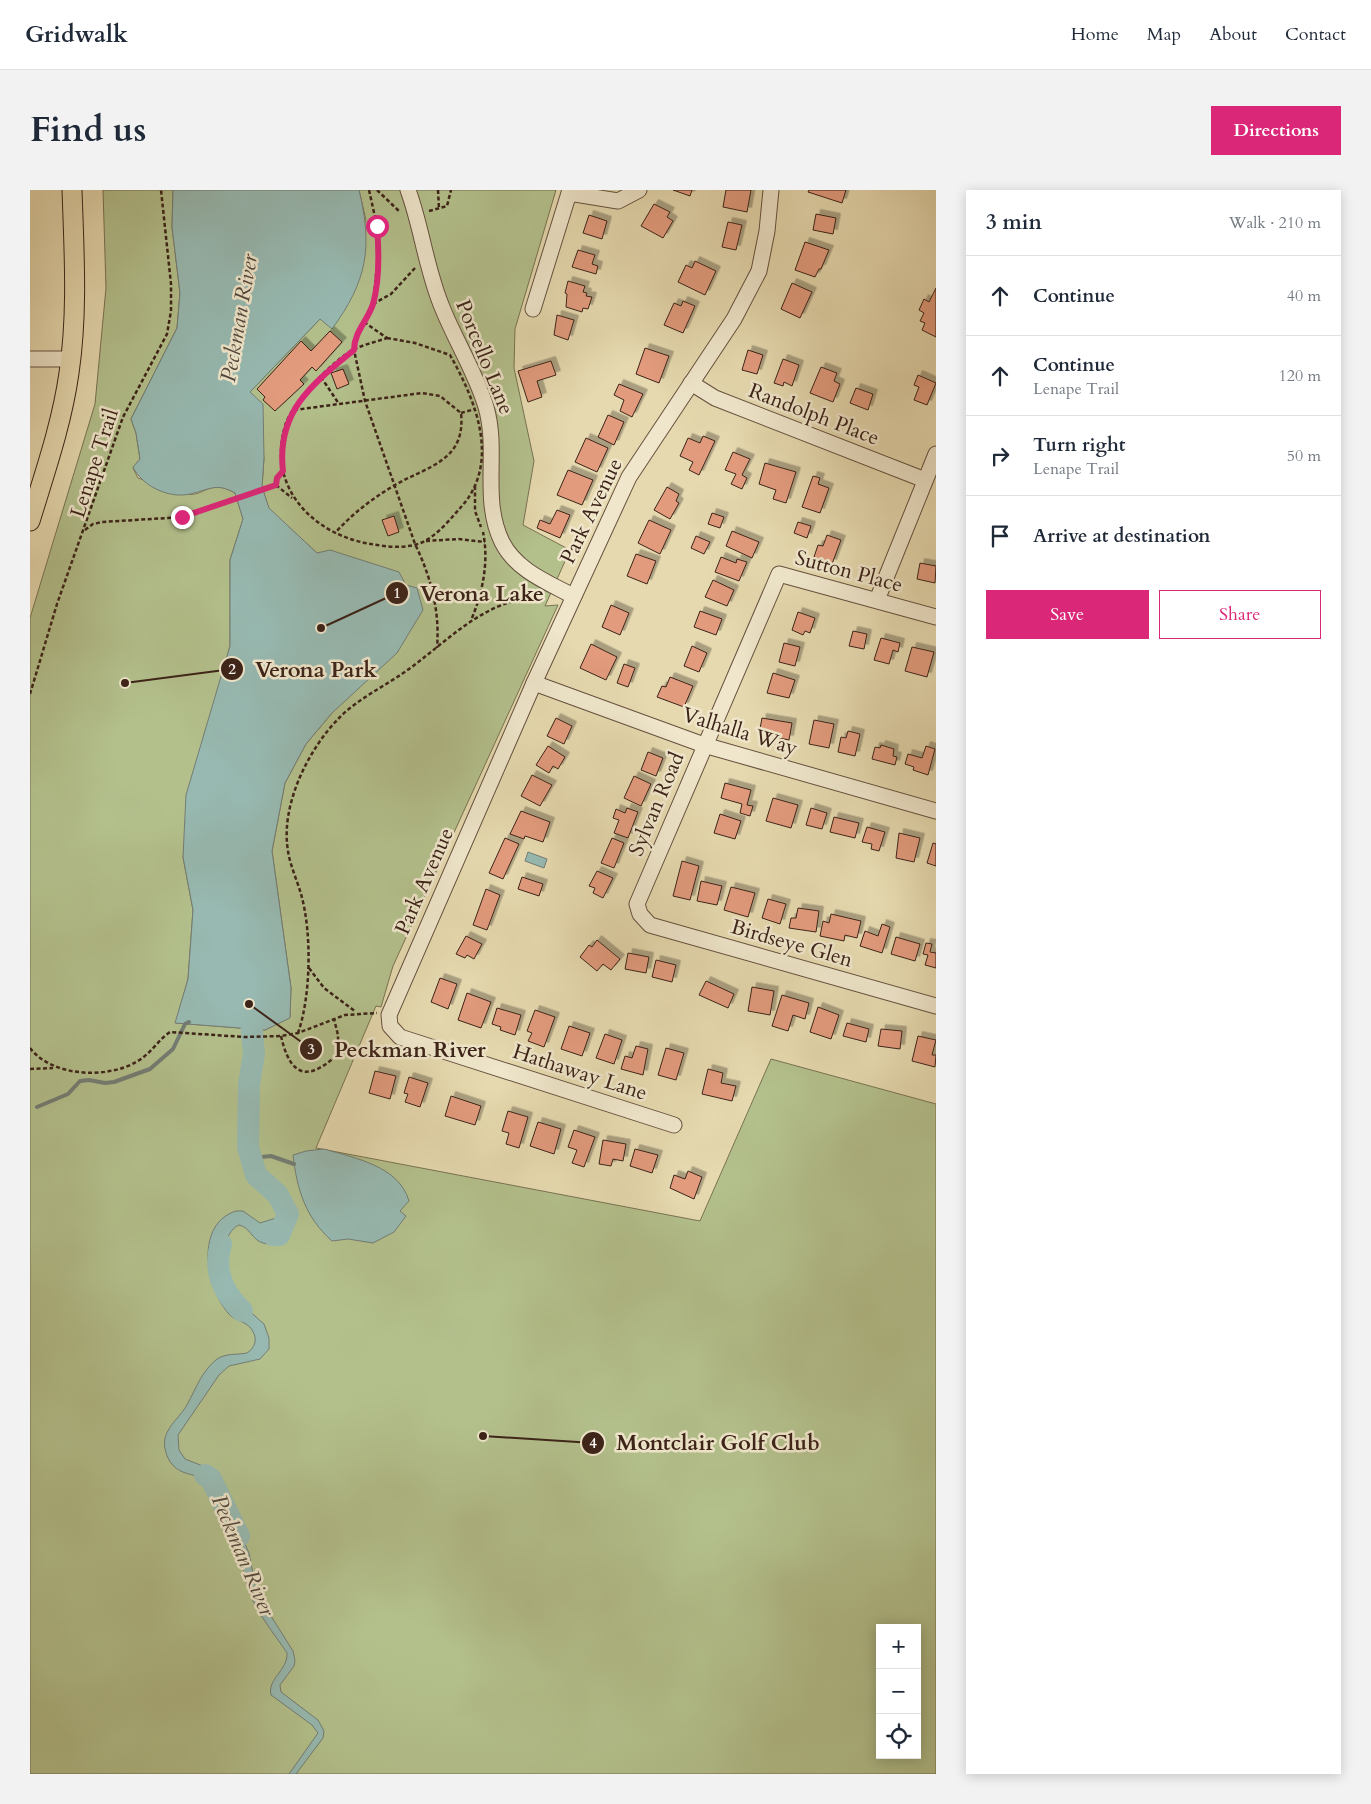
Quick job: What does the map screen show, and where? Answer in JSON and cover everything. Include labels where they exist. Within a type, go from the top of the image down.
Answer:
[{"type":"main road","points":[[31,511],[62,407],[71,359],[76,279],[72,190]]},
{"type":"street","name":"Porcello Lane","points":[[408,190],[417,214],[427,263],[441,306],[486,407],[493,443],[491,495],[494,519],[502,541],[510,555],[522,566],[573,596]]},
{"type":"street","points":[[533,309],[569,193],[618,201],[639,190]]},
{"type":"street","name":"Park Avenue","points":[[390,1020],[534,683],[629,478],[734,319],[758,271],[767,231],[771,190]]},
{"type":"street","points":[[30,360],[71,359]]},
{"type":"street","name":"Randolph Place","points":[[691,383],[715,398],[925,480]]},
{"type":"street","points":[[877,600],[936,454]]},
{"type":"street","name":"Sutton Place","points":[[779,574],[936,617]]},
{"type":"street","name":"Sylvan Road","points":[[640,914],[638,898],[779,574]]},
{"type":"street","name":"Valhalla Way","points":[[534,683],[704,745],[936,811]]},
{"type":"street","name":"Birdseye Glen","points":[[640,914],[650,925],[936,1006]]},
{"type":"street","name":"Hathaway Lane","points":[[390,1020],[400,1037],[674,1125]]},
{"type":"path","name":"Lenape Trail","points":[[85,530],[123,417],[167,334],[171,311],[171,284],[160,190]]},
{"type":"path","points":[[369,190],[377,226],[379,246],[373,304],[354,341],[354,350],[365,401],[415,544],[426,566],[436,602],[439,628],[437,648]]},
{"type":"path","points":[[377,190],[405,216],[447,206],[451,190]]},
{"type":"path","points":[[438,190],[439,209]]},
{"type":"path","points":[[373,304],[391,294],[416,267]]},
{"type":"path","points":[[364,322],[387,338],[415,343],[450,355],[476,409],[482,455],[480,471],[475,485],[469,497],[441,529],[424,541]]},
{"type":"path","points":[[294,500],[283,471],[286,423],[304,395],[321,377],[354,350],[387,338]]},
{"type":"path","points":[[321,377],[339,404]]},
{"type":"path","points":[[294,410],[422,393],[440,396],[462,412],[476,409]]},
{"type":"path","points":[[335,533],[350,516],[395,485],[425,471],[450,454],[462,431],[462,412]]},
{"type":"path","points":[[283,471],[277,478],[276,485],[312,519],[335,533],[350,539],[379,545],[415,544],[424,541],[459,539],[485,542],[502,541]]},
{"type":"path","name":"Lenape Trail","points":[[85,530],[93,524],[102,522],[182,517],[238,500],[276,485]]},
{"type":"path","points":[[472,618],[484,577],[485,542],[476,511],[475,485]]},
{"type":"path","points":[[30,694],[57,604],[85,530]]},
{"type":"path","points":[[298,1033],[305,1002],[308,968],[302,896],[288,850],[289,817],[296,785],[307,760],[341,716],[437,648],[472,618],[520,598],[550,596]]},
{"type":"path","points":[[308,968],[324,988],[357,1013],[390,1020]]},
{"type":"path","points":[[30,1069],[55,1068],[90,1072],[119,1069],[137,1062],[168,1033],[265,1038],[298,1033],[333,1019],[357,1013]]},
{"type":"path","points":[[281,1036],[284,1052],[293,1067],[306,1072],[315,1071],[338,1054],[338,1035],[333,1019]]},
{"type":"path","points":[[30,1048],[55,1068]]},
{"type":"green space","points":[[103,190],[173,190],[172,227],[180,293],[177,328],[131,419],[136,433],[140,459],[133,468],[138,478],[181,493],[193,494],[219,487],[235,493],[243,519],[230,560],[230,646],[210,719],[183,857],[193,910],[188,979],[176,1023],[265,1030],[290,1017],[291,988],[272,851],[285,783],[306,744],[332,713],[406,585],[317,553],[269,509],[262,487],[264,458],[250,392],[320,319],[366,220],[359,190],[556,190],[515,329],[514,368],[534,461],[523,525],[570,550],[545,606],[558,605],[393,966],[381,1007],[376,1006],[316,1148],[700,1221],[771,1059],[936,1104],[936,1774],[30,1774],[30,618],[95,404],[106,288]]},
{"type":"water","points":[[173,190],[359,190],[366,229],[366,247],[360,279],[344,312],[332,329],[320,319],[250,392],[263,404],[264,458],[262,487],[269,508],[317,553],[330,550],[399,572],[406,585],[417,588],[423,610],[397,653],[332,713],[306,744],[285,783],[272,851],[291,988],[290,1018],[265,1030],[175,1023],[188,979],[193,910],[183,857],[186,795],[230,646],[230,560],[243,519],[235,493],[217,487],[182,495],[165,493],[149,485],[137,474],[133,467],[140,459],[136,433],[131,419],[177,328],[180,293],[172,227]]},
{"type":"water","points":[[528,852],[547,859],[544,868],[525,861]]},
{"type":"water","points":[[324,1149],[374,1165],[396,1179],[404,1189],[409,1201],[400,1211],[406,1216],[394,1232],[373,1243],[348,1239],[332,1241],[323,1232],[304,1202],[297,1179],[293,1155]]},
{"type":"water","points":[[236,1211],[243,1211],[260,1223],[292,1213],[293,1219],[290,1231],[276,1243],[263,1243],[256,1239],[246,1228],[239,1225],[229,1235],[220,1262],[219,1280],[221,1286],[264,1324],[269,1338],[269,1349],[260,1359],[229,1366],[219,1375],[178,1435],[179,1450],[185,1459],[208,1468],[215,1474],[222,1503],[233,1517],[249,1553],[259,1597],[293,1651],[294,1666],[280,1685],[281,1692],[318,1720],[324,1731],[323,1738],[296,1774],[289,1774],[318,1733],[312,1725],[271,1695],[272,1684],[284,1664],[287,1653],[252,1599],[235,1536],[211,1499],[206,1483],[203,1479],[179,1470],[174,1466],[165,1449],[168,1430],[185,1409],[207,1369],[220,1357],[247,1353],[255,1343],[254,1333],[250,1327],[231,1316],[220,1301],[210,1272],[209,1242],[214,1229],[223,1218]]},
{"type":"building","points":[[673,190],[692,190],[690,196]]},
{"type":"building","points":[[726,190],[751,190],[747,212],[723,207]]},
{"type":"building","points":[[809,190],[846,190],[842,203],[808,192]]},
{"type":"building","points":[[654,204],[670,212],[667,217],[673,221],[663,238],[641,226]]},
{"type":"building","points":[[816,214],[836,218],[833,234],[813,230]]},
{"type":"building","points":[[589,215],[607,221],[602,239],[583,233]]},
{"type":"building","points":[[728,222],[742,225],[736,250],[722,247]]},
{"type":"building","points":[[805,242],[829,250],[821,269],[819,269],[815,277],[795,270]]},
{"type":"building","points":[[578,250],[595,255],[592,264],[598,266],[596,274],[572,267]]},
{"type":"building","points":[[695,261],[716,271],[705,295],[678,282],[686,265],[692,268]]},
{"type":"building","points":[[568,281],[585,286],[583,292],[587,293],[586,296],[592,297],[588,309],[583,308],[582,312],[566,307],[567,294],[565,293]]},
{"type":"building","points":[[792,283],[812,292],[800,318],[781,309]]},
{"type":"building","points":[[936,288],[936,337],[922,330],[925,323],[920,321],[924,313],[919,310],[924,299],[929,302]]},
{"type":"building","points":[[683,301],[695,306],[683,333],[664,325],[674,303],[681,306]]},
{"type":"building","points":[[557,315],[574,320],[568,340],[554,335]]},
{"type":"building","points":[[330,331],[342,342],[316,371],[312,367],[300,380],[304,384],[275,411],[263,400],[265,397],[257,389],[301,341],[311,351]]},
{"type":"building","points":[[645,348],[669,356],[659,383],[636,374]]},
{"type":"building","points":[[748,350],[763,355],[757,374],[742,370]]},
{"type":"building","points":[[783,359],[799,365],[792,386],[784,382],[783,386],[774,383]]},
{"type":"building","points":[[551,361],[556,375],[537,381],[542,397],[528,402],[518,371]]},
{"type":"building","points":[[821,367],[837,373],[834,381],[840,384],[833,402],[810,393]]},
{"type":"building","points":[[343,369],[349,384],[337,389],[331,373]]},
{"type":"building","points":[[918,375],[936,383],[927,405],[914,400],[919,387],[914,385]]},
{"type":"building","points":[[619,384],[643,394],[632,417],[620,411],[624,400],[614,395]]},
{"type":"building","points":[[856,388],[873,394],[868,410],[850,403]]},
{"type":"building","points":[[608,415],[624,422],[614,445],[598,437]]},
{"type":"building","points":[[703,436],[715,441],[699,475],[689,470],[693,462],[680,456],[688,438],[700,443]]},
{"type":"building","points":[[586,438],[608,448],[597,472],[575,462]]},
{"type":"building","points":[[733,452],[750,459],[742,475],[747,478],[742,489],[731,484],[736,474],[725,470]]},
{"type":"building","points":[[765,463],[796,472],[786,503],[773,499],[776,490],[759,484]]},
{"type":"building","points":[[568,470],[593,480],[582,505],[557,495]]},
{"type":"building","points":[[813,476],[820,478],[818,484],[829,488],[820,513],[802,507]]},
{"type":"building","points":[[667,487],[679,494],[676,501],[679,503],[670,519],[654,510]]},
{"type":"building","points":[[557,510],[570,515],[560,538],[537,528],[540,520],[550,524]]},
{"type":"building","points":[[712,513],[724,517],[720,528],[708,524]]},
{"type":"building","points":[[394,516],[399,532],[388,536],[382,520]]},
{"type":"building","points":[[649,520],[671,530],[660,554],[638,543]]},
{"type":"building","points":[[798,522],[811,526],[807,538],[794,533]]},
{"type":"building","points":[[732,531],[759,542],[752,558],[726,546]]},
{"type":"building","points":[[827,535],[841,540],[832,564],[814,557],[818,545],[823,546]]},
{"type":"building","points":[[696,536],[710,542],[704,554],[691,548]]},
{"type":"building","points":[[636,554],[656,561],[647,584],[627,576]]},
{"type":"building","points":[[721,557],[736,563],[737,559],[747,562],[739,581],[715,572]]},
{"type":"building","points":[[920,563],[936,566],[935,583],[917,579]]},
{"type":"building","points":[[713,580],[734,590],[727,606],[705,597]]},
{"type":"building","points":[[611,605],[629,613],[620,635],[602,627]]},
{"type":"building","points":[[700,611],[722,619],[716,635],[694,627]]},
{"type":"building","points":[[798,612],[815,618],[810,633],[805,631],[803,635],[792,630]]},
{"type":"building","points":[[853,631],[867,634],[864,649],[849,646]]},
{"type":"building","points":[[881,638],[900,643],[898,652],[893,650],[889,664],[874,660]]},
{"type":"building","points":[[784,643],[800,647],[795,666],[779,662]]},
{"type":"building","points":[[591,644],[617,657],[606,680],[580,668]]},
{"type":"building","points":[[692,646],[707,653],[699,672],[684,666]]},
{"type":"building","points":[[912,647],[934,652],[927,677],[905,671]]},
{"type":"building","points":[[624,664],[635,668],[628,687],[617,683]]},
{"type":"building","points":[[773,673],[795,680],[789,698],[767,693]]},
{"type":"building","points":[[670,677],[693,686],[684,707],[657,697],[662,686],[666,687]]},
{"type":"building","points":[[556,718],[572,726],[564,744],[547,736]]},
{"type":"building","points":[[762,718],[792,723],[789,740],[759,734]]},
{"type":"building","points":[[814,720],[834,724],[829,748],[809,744]]},
{"type":"building","points":[[848,731],[860,734],[855,756],[838,752],[841,737],[846,738]]},
{"type":"building","points":[[881,745],[894,749],[893,756],[897,757],[895,765],[872,759],[875,747],[880,748]]},
{"type":"building","points":[[548,746],[565,757],[558,769],[553,766],[549,773],[536,765]]},
{"type":"building","points":[[926,746],[935,749],[928,775],[913,770],[914,767],[905,764],[908,754],[922,758]]},
{"type":"building","points":[[648,752],[663,758],[656,776],[641,770]]},
{"type":"building","points":[[532,775],[552,785],[540,806],[521,796]]},
{"type":"building","points":[[634,776],[651,784],[641,806],[624,798]]},
{"type":"building","points":[[725,783],[751,790],[747,805],[753,806],[750,816],[740,813],[742,804],[721,798]]},
{"type":"building","points":[[773,798],[798,805],[791,828],[766,821]]},
{"type":"building","points":[[627,808],[638,812],[628,838],[614,833],[619,820],[613,818],[616,809],[625,813]]},
{"type":"building","points":[[811,808],[827,813],[822,829],[806,825]]},
{"type":"building","points":[[521,811],[550,822],[543,842],[525,836],[524,839],[510,834]]},
{"type":"building","points":[[720,814],[741,821],[735,839],[714,833]]},
{"type":"building","points":[[834,817],[859,823],[855,838],[830,832]]},
{"type":"building","points":[[867,827],[885,832],[879,851],[871,849],[872,844],[862,842]]},
{"type":"building","points":[[899,833],[920,838],[914,862],[896,858]]},
{"type":"building","points":[[505,838],[519,844],[503,879],[489,873]]},
{"type":"building","points":[[612,838],[624,843],[614,868],[601,863]]},
{"type":"building","points":[[933,843],[936,844],[936,866],[927,863]]},
{"type":"building","points":[[682,861],[699,866],[690,900],[673,896]]},
{"type":"building","points":[[597,871],[613,878],[603,898],[593,893],[595,888],[589,886]]},
{"type":"building","points":[[522,877],[543,884],[539,896],[518,889]]},
{"type":"building","points":[[701,881],[722,886],[717,905],[697,901]]},
{"type":"building","points":[[731,887],[755,893],[748,917],[724,910]]},
{"type":"building","points":[[486,889],[500,895],[487,930],[473,925]]},
{"type":"building","points":[[768,899],[786,904],[780,924],[762,918]]},
{"type":"building","points":[[798,908],[819,911],[816,932],[789,928],[791,918],[796,918]]},
{"type":"building","points":[[831,914],[861,921],[857,938],[845,935],[844,941],[820,936],[823,921],[829,923]]},
{"type":"building","points":[[882,924],[890,927],[882,953],[860,946],[865,931],[878,936]]},
{"type":"building","points":[[466,936],[482,944],[474,959],[467,955],[465,958],[456,954]]},
{"type":"building","points":[[896,937],[920,944],[915,961],[891,954]]},
{"type":"building","points":[[597,940],[620,959],[611,970],[603,964],[597,971],[580,957],[589,945],[592,947]]},
{"type":"building","points":[[926,943],[932,944],[930,952],[936,953],[936,968],[925,965],[928,955],[923,954]]},
{"type":"building","points":[[628,953],[649,957],[646,973],[625,969]]},
{"type":"building","points":[[656,960],[676,965],[672,982],[652,977]]},
{"type":"building","points":[[440,978],[457,984],[448,1009],[431,1002]]},
{"type":"building","points":[[706,981],[734,994],[728,1008],[699,995]]},
{"type":"building","points":[[752,987],[774,991],[770,1015],[748,1011]]},
{"type":"building","points":[[467,993],[491,1002],[481,1028],[458,1020]]},
{"type":"building","points":[[782,995],[809,1003],[805,1019],[793,1015],[788,1031],[772,1026]]},
{"type":"building","points":[[818,1007],[839,1015],[831,1039],[810,1032]]},
{"type":"building","points":[[497,1008],[521,1015],[515,1035],[500,1030],[501,1027],[492,1024]]},
{"type":"building","points":[[535,1010],[555,1017],[544,1047],[528,1041],[532,1033],[527,1031]]},
{"type":"building","points":[[847,1023],[869,1029],[866,1042],[843,1036]]},
{"type":"building","points":[[569,1026],[590,1033],[582,1056],[561,1049]]},
{"type":"building","points":[[881,1029],[902,1031],[900,1049],[878,1046]]},
{"type":"building","points":[[605,1034],[622,1040],[614,1064],[596,1058]]},
{"type":"building","points":[[918,1036],[936,1040],[932,1055],[936,1055],[935,1067],[912,1061]]},
{"type":"building","points":[[636,1046],[648,1049],[643,1075],[621,1069],[625,1056],[632,1058]]},
{"type":"building","points":[[666,1048],[684,1053],[676,1080],[658,1075]]},
{"type":"building","points":[[708,1069],[723,1073],[721,1083],[736,1086],[732,1101],[702,1094]]},
{"type":"building","points":[[375,1071],[396,1076],[390,1099],[369,1093]]},
{"type":"building","points":[[409,1077],[428,1083],[420,1107],[405,1102],[408,1094],[404,1093]]},
{"type":"building","points":[[451,1096],[481,1106],[475,1125],[445,1116]]},
{"type":"building","points":[[508,1111],[528,1117],[519,1148],[506,1144],[509,1133],[502,1131]]},
{"type":"building","points":[[538,1122],[561,1129],[554,1154],[530,1146]]},
{"type":"building","points":[[574,1130],[595,1137],[584,1167],[572,1163],[577,1150],[568,1147]]},
{"type":"building","points":[[603,1140],[626,1144],[623,1161],[613,1159],[611,1166],[599,1164]]},
{"type":"building","points":[[635,1149],[658,1155],[652,1173],[630,1166]]},
{"type":"building","points":[[688,1171],[702,1177],[694,1199],[670,1188],[674,1175],[685,1179]]},
{"type":"waterway","name":"Peckman River","points":[[249,999],[254,1054],[249,1084],[248,1147],[256,1175],[278,1195],[288,1214],[279,1235],[273,1235]]},
{"type":"waterway","points":[[37,1107],[68,1094],[80,1081],[114,1082],[150,1069],[173,1049],[185,1024],[189,1022]]},
{"type":"waterway","points":[[252,1158],[271,1156],[294,1164]]},
{"type":"waterway","name":"Peckman River","points":[[221,1244],[218,1263],[221,1280],[230,1297],[242,1311]]},
{"type":"waterway","name":"Peckman River","points":[[205,1475],[211,1479],[239,1536]]},
{"type":"place","name":"Verona Lake","points":[[321,628]]},
{"type":"place","name":"Verona Park","points":[[125,683]]},
{"type":"place","name":"Peckman River","points":[[249,1004]]},
{"type":"place","name":"Montclair Golf Club","points":[[483,1436]]},
{"type":"route","points":[[182,517],[200,513],[276,485],[277,478],[283,471],[286,423],[304,395],[325,373],[354,350],[354,341],[373,304],[379,246],[377,226]]}]
